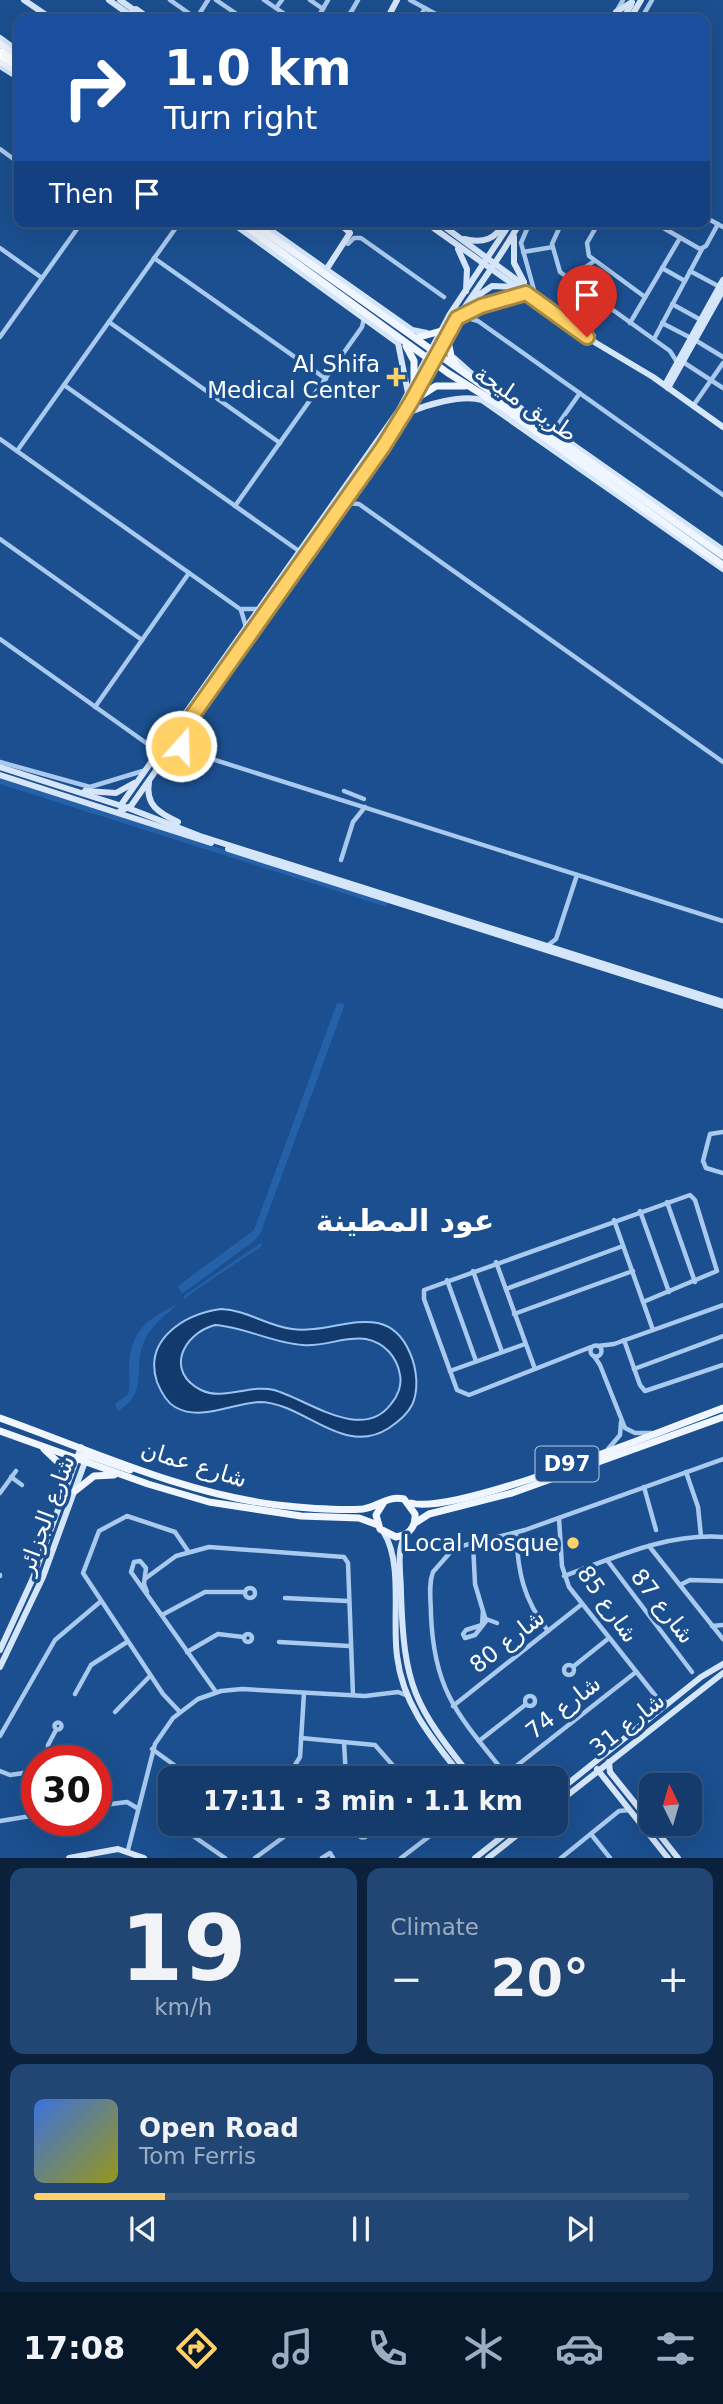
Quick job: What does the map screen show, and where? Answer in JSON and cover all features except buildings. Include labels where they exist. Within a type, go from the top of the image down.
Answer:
[{"type":"main road","name":"طريق مليحة","points":[[248,228],[351,306],[432,356],[470,388],[723,567]]},
{"type":"main road","name":"طريق مليحة","points":[[260,228],[416,338],[432,356]]},
{"type":"main road","points":[[368,318],[460,370]]},
{"type":"main road","points":[[397,334],[413,356],[414,383]]},
{"type":"main road","points":[[416,338],[444,334],[449,352],[460,370]]},
{"type":"main road","name":"طريق مليحة","points":[[460,370],[668,517],[710,543],[723,556]]},
{"type":"main road","points":[[411,402],[436,386],[450,384],[470,388]]},
{"type":"main road","points":[[664,508],[668,517]]},
{"type":"main road","name":"D97","points":[[408,1502],[426,1504],[488,1491],[723,1408]]},
{"type":"main road","name":"D97","points":[[415,1523],[433,1512],[512,1493],[723,1417]]},
{"type":"main road","name":"شارع عمان","points":[[0,1418],[83,1453],[124,1475],[171,1492],[232,1507],[302,1516],[359,1518],[378,1525]]},
{"type":"main road","name":"شارع عمان","points":[[0,1431],[35,1443],[83,1453],[153,1473],[210,1492],[276,1505],[356,1509],[384,1502]]},
{"type":"main road","points":[[17,1437],[28,1437],[83,1453]]},
{"type":"main road","points":[[35,1443],[62,1466],[64,1494]]},
{"type":"main road","points":[[75,1490],[94,1476],[124,1475]]},
{"type":"main road","points":[[398,1497],[414,1509],[415,1523],[405,1535],[392,1537],[384,1533],[378,1525],[377,1510],[384,1502],[398,1497]]},
{"type":"street","points":[[24,0],[45,14]]},
{"type":"street","points":[[109,0],[128,14]]},
{"type":"street","points":[[120,0],[129,3]]},
{"type":"street","points":[[170,0],[189,14]]},
{"type":"street","points":[[216,0],[234,14]]},
{"type":"street","points":[[225,6],[229,0]]},
{"type":"street","points":[[264,0],[285,14]]},
{"type":"street","points":[[276,8],[282,0]]},
{"type":"street","points":[[310,0],[323,9]]},
{"type":"street","points":[[320,14],[328,0]]},
{"type":"street","points":[[350,13],[358,0]]},
{"type":"street","points":[[410,0],[435,14]]},
{"type":"street","points":[[621,14],[633,1]]},
{"type":"street","points":[[422,14],[425,8]]},
{"type":"street","points":[[654,339],[702,249],[720,225]]},
{"type":"street","points":[[0,337],[78,228]]},
{"type":"street","points":[[17,451],[176,228]]},
{"type":"street","points":[[240,228],[351,306]]},
{"type":"street","points":[[267,228],[287,245],[416,332],[431,332],[447,321]]},
{"type":"street","points":[[326,270],[350,232],[345,228]]},
{"type":"street","points":[[436,228],[456,239],[578,325],[596,338],[596,343]]},
{"type":"street","points":[[445,228],[456,239],[466,264],[466,292]]},
{"type":"street","points":[[456,239],[486,240],[503,228]]},
{"type":"street","points":[[444,334],[447,321],[487,262],[506,228]]},
{"type":"street","points":[[527,228],[521,240],[530,292]]},
{"type":"street","points":[[558,228],[553,238],[558,269],[670,351],[680,364],[723,388]]},
{"type":"street","points":[[595,228],[587,246],[593,262],[645,297]]},
{"type":"street","points":[[664,228],[702,249]]},
{"type":"street","points":[[41,785],[111,794],[129,787],[147,773],[154,760],[178,736],[405,414],[444,334],[494,267],[516,230]]},
{"type":"street","points":[[516,230],[514,263],[530,292]]},
{"type":"street","points":[[345,242],[348,244],[355,237],[360,238],[444,297]]},
{"type":"street","points":[[630,323],[680,238]]},
{"type":"street","points":[[523,252],[553,247]]},
{"type":"street","points":[[0,248],[42,278]]},
{"type":"street","points":[[154,258],[326,379]]},
{"type":"street","points":[[574,283],[583,268],[593,262]]},
{"type":"street","points":[[494,267],[516,287]]},
{"type":"street","points":[[662,268],[685,281]]},
{"type":"street","points":[[690,271],[722,286]]},
{"type":"street","points":[[468,302],[492,286],[516,287],[530,292],[596,343],[653,377],[723,428]]},
{"type":"street","points":[[681,397],[676,383],[684,351],[722,286]]},
{"type":"street","points":[[666,387],[722,286]]},
{"type":"street","points":[[459,317],[530,292]]},
{"type":"street","points":[[578,325],[597,299]]},
{"type":"street","points":[[672,304],[701,320]]},
{"type":"street","points":[[476,309],[478,321]]},
{"type":"street","points":[[459,317],[478,321],[723,495]]},
{"type":"street","points":[[235,506],[368,318],[401,348],[408,394]]},
{"type":"street","points":[[109,322],[280,443]]},
{"type":"street","points":[[662,323],[723,357]]},
{"type":"street","points":[[670,351],[684,351]]},
{"type":"street","points":[[449,352],[472,374],[723,550]]},
{"type":"street","points":[[123,809],[432,356]]},
{"type":"street","points":[[693,406],[723,363]]},
{"type":"street","points":[[653,377],[667,374],[680,364]]},
{"type":"street","points":[[64,385],[300,552]]},
{"type":"street","points":[[554,430],[580,393]]},
{"type":"street","points":[[405,414],[428,406],[479,399],[549,444]]},
{"type":"street","points":[[0,439],[240,609],[246,627]]},
{"type":"street","points":[[717,491],[723,483]]},
{"type":"street","points":[[354,487],[359,504]]},
{"type":"street","points":[[341,504],[359,504],[723,762]]},
{"type":"street","points":[[0,539],[142,640]]},
{"type":"street","points":[[95,706],[189,573]]},
{"type":"street","points":[[240,609],[260,608]]},
{"type":"street","points":[[1,641],[149,744],[188,750],[723,921]]},
{"type":"street","points":[[178,736],[181,745],[188,750]]},
{"type":"street","points":[[149,744],[154,760]]},
{"type":"street","points":[[0,762],[84,786],[102,785],[147,773]]},
{"type":"street","points":[[0,767],[41,785],[202,841],[723,1004]]},
{"type":"street","points":[[147,773],[152,806],[190,832]]},
{"type":"street","points":[[0,775],[123,809],[723,1004]]},
{"type":"street","points":[[344,790],[365,799]]},
{"type":"street","points":[[348,801],[351,793]]},
{"type":"street","points":[[341,860],[354,820],[361,815],[365,807]]},
{"type":"street","points":[[123,809],[202,841]]},
{"type":"street","points":[[547,946],[556,939],[577,875]]},
{"type":"street","points":[[556,939],[562,951]]},
{"type":"street","points":[[722,1174],[704,1165],[703,1158],[714,1132],[723,1132]]},
{"type":"street","points":[[614,1344],[591,1347],[473,1393],[461,1392],[450,1371],[426,1292],[435,1284],[496,1262],[677,1198],[690,1198],[696,1206],[718,1268],[711,1276],[643,1302]]},
{"type":"street","points":[[667,1202],[695,1282]]},
{"type":"street","points":[[640,1211],[669,1292]]},
{"type":"street","points":[[614,1220],[653,1330]]},
{"type":"street","points":[[506,1289],[624,1245]]},
{"type":"street","points":[[496,1262],[535,1370]]},
{"type":"street","points":[[473,1271],[502,1352]]},
{"type":"street","points":[[514,1314],[633,1271]]},
{"type":"street","points":[[447,1280],[476,1361]]},
{"type":"street","points":[[576,1354],[593,1356],[624,1340],[723,1305]]},
{"type":"street","points":[[634,1368],[723,1336]]},
{"type":"street","points":[[624,1340],[642,1389],[649,1392],[723,1365]]},
{"type":"street","points":[[450,1371],[525,1344]]},
{"type":"street","points":[[598,1346],[601,1368]]},
{"type":"street","points":[[591,1347],[621,1421],[632,1432],[653,1433]]},
{"type":"street","points":[[608,1449],[620,1435],[621,1421]]},
{"type":"street","name":"شارع الجزائر","points":[[0,1667],[43,1577],[75,1490],[83,1453]]},
{"type":"street","name":"شارع الجزائر","points":[[0,1650],[33,1578],[64,1494],[83,1453]]},
{"type":"street","points":[[501,1766],[453,1706],[434,1657],[430,1580],[435,1567],[449,1551],[516,1533],[723,1459]]},
{"type":"street","points":[[0,1493],[16,1471]]},
{"type":"street","points":[[686,1472],[698,1507],[701,1536]]},
{"type":"street","points":[[11,1477],[22,1485]]},
{"type":"street","points":[[644,1487],[656,1530]]},
{"type":"street","points":[[178,1713],[126,1641],[83,1573],[96,1535],[102,1528],[132,1517],[175,1532],[188,1551]]},
{"type":"street","name":"شارع 85","points":[[559,1518],[564,1576],[582,1604],[658,1699],[660,1711]]},
{"type":"street","points":[[384,1533],[392,1553],[396,1653],[403,1684],[425,1730],[454,1766]]},
{"type":"street","points":[[516,1533],[523,1591],[531,1609],[548,1631]]},
{"type":"street","points":[[405,1535],[400,1555],[403,1638],[408,1674],[427,1719],[463,1766]]},
{"type":"street","points":[[564,1576],[649,1546],[701,1536],[723,1537]]},
{"type":"street","points":[[473,1544],[474,1577],[486,1619],[483,1628],[469,1638],[464,1636],[464,1631],[483,1623],[483,1609]]},
{"type":"street","points":[[146,1577],[188,1551],[226,1546],[333,1556],[344,1561],[347,1572],[351,1695]]},
{"type":"street","points":[[649,1546],[723,1639]]},
{"type":"street","name":"شارع 87","points":[[607,1560],[692,1672]]},
{"type":"street","points":[[159,1567],[146,1567],[137,1561],[130,1569],[214,1693]]},
{"type":"street","points":[[146,1567],[147,1592]]},
{"type":"street","points":[[680,1585],[688,1581],[723,1581]]},
{"type":"street","points":[[163,1616],[211,1590],[243,1592]]},
{"type":"street","points":[[285,1598],[348,1601]]},
{"type":"street","points":[[0,1736],[52,1643],[101,1604]]},
{"type":"street","name":"شارع 80","points":[[453,1706],[582,1604]]},
{"type":"street","points":[[486,1619],[496,1623]]},
{"type":"street","points":[[712,1626],[722,1625]]},
{"type":"street","points":[[717,1632],[722,1625]]},
{"type":"street","points":[[188,1653],[220,1634],[243,1637]]},
{"type":"street","points":[[574,1666],[609,1638]]},
{"type":"street","points":[[75,1693],[91,1665],[126,1641]]},
{"type":"street","points":[[279,1642],[349,1646]]},
{"type":"street","name":"شارع 31","points":[[568,1784],[669,1703],[723,1664]]},
{"type":"street","name":"شارع 74","points":[[519,1765],[636,1672]]},
{"type":"street","name":"شارع 31","points":[[568,1794],[723,1673]]},
{"type":"street","points":[[115,1712],[133,1690],[151,1677]]},
{"type":"street","points":[[395,1692],[403,1684]]},
{"type":"street","points":[[128,1850],[151,1751],[178,1713],[214,1693],[252,1689],[351,1695],[395,1692],[408,1696]]},
{"type":"street","points":[[296,1766],[301,1738],[302,1692]]},
{"type":"street","points":[[658,1699],[669,1703]]},
{"type":"street","points":[[479,1741],[525,1705]]},
{"type":"street","points":[[48,1745],[55,1730]]},
{"type":"street","points":[[301,1738],[377,1746],[394,1766]]},
{"type":"street","points":[[346,1742],[346,1766]]},
{"type":"street","points":[[151,1751],[176,1766]]},
{"type":"street","points":[[607,1753],[597,1765],[598,1770],[630,1810],[639,1817]]},
{"type":"street","points":[[608,1762],[610,1772],[639,1811]]},
{"type":"street","points":[[0,1771],[10,1775],[21,1773]]},
{"type":"street","points":[[619,1811],[622,1800]]},
{"type":"street","points":[[112,1804],[127,1802],[138,1805]]},
{"type":"street","points":[[561,1858],[619,1811],[630,1810]]},
{"type":"street","points":[[0,1821],[21,1818]]},
{"type":"street","points":[[591,1834],[610,1858]]},
{"type":"street","points":[[194,1836],[225,1858]]},
{"type":"street","points":[[258,1857],[283,1836]]},
{"type":"street","points":[[401,1858],[429,1836]]},
{"type":"street","points":[[475,1858],[502,1836]]},
{"type":"street","points":[[497,1851],[512,1836]]},
{"type":"street","points":[[488,1858],[516,1836]]},
{"type":"street","points":[[655,1836],[668,1858]]},
{"type":"street","points":[[662,1836],[678,1858]]},
{"type":"street","points":[[69,1858],[128,1850],[144,1858]]},
{"type":"street","points":[[322,1858],[330,1853],[333,1858]]},
{"type":"shaded area","points":[[0,778],[388,902],[387,907],[0,784]]},
{"type":"shaded area","points":[[337,1003],[345,1004],[261,1232],[254,1241],[182,1294],[178,1286],[254,1230]]},
{"type":"shaded area","points":[[262,1242],[261,1247],[183,1300],[185,1295]]},
{"type":"shaded area","points":[[180,1303],[147,1336],[142,1346],[134,1395],[118,1411],[115,1404],[128,1394],[131,1351],[139,1331],[153,1318]]},
{"type":"shaded area","points":[[230,1310],[292,1329],[358,1322],[387,1326],[400,1336],[412,1359],[416,1386],[412,1405],[402,1418],[389,1428],[372,1435],[356,1437],[340,1433],[276,1404],[249,1403],[195,1413],[175,1407],[164,1396],[157,1382],[154,1367],[156,1353],[170,1331],[194,1316]],"holes":[[[215,1325],[303,1345],[358,1338],[373,1341],[384,1347],[396,1362],[400,1379],[396,1398],[379,1415],[365,1420],[334,1415],[274,1390],[256,1389],[218,1394],[201,1390],[183,1374],[182,1354],[194,1336]]]},
{"type":"place","name":"Al Shifa Medical Center","points":[[396,377]]},
{"type":"place","name":"Local Mosque","points":[[573,1543]]},
{"type":"district","name":"عود المطينة","points":[[405,1220]]},
{"type":"route","points":[[181,746],[178,736],[405,414],[457,318],[481,306],[526,293],[587,337]]}]
